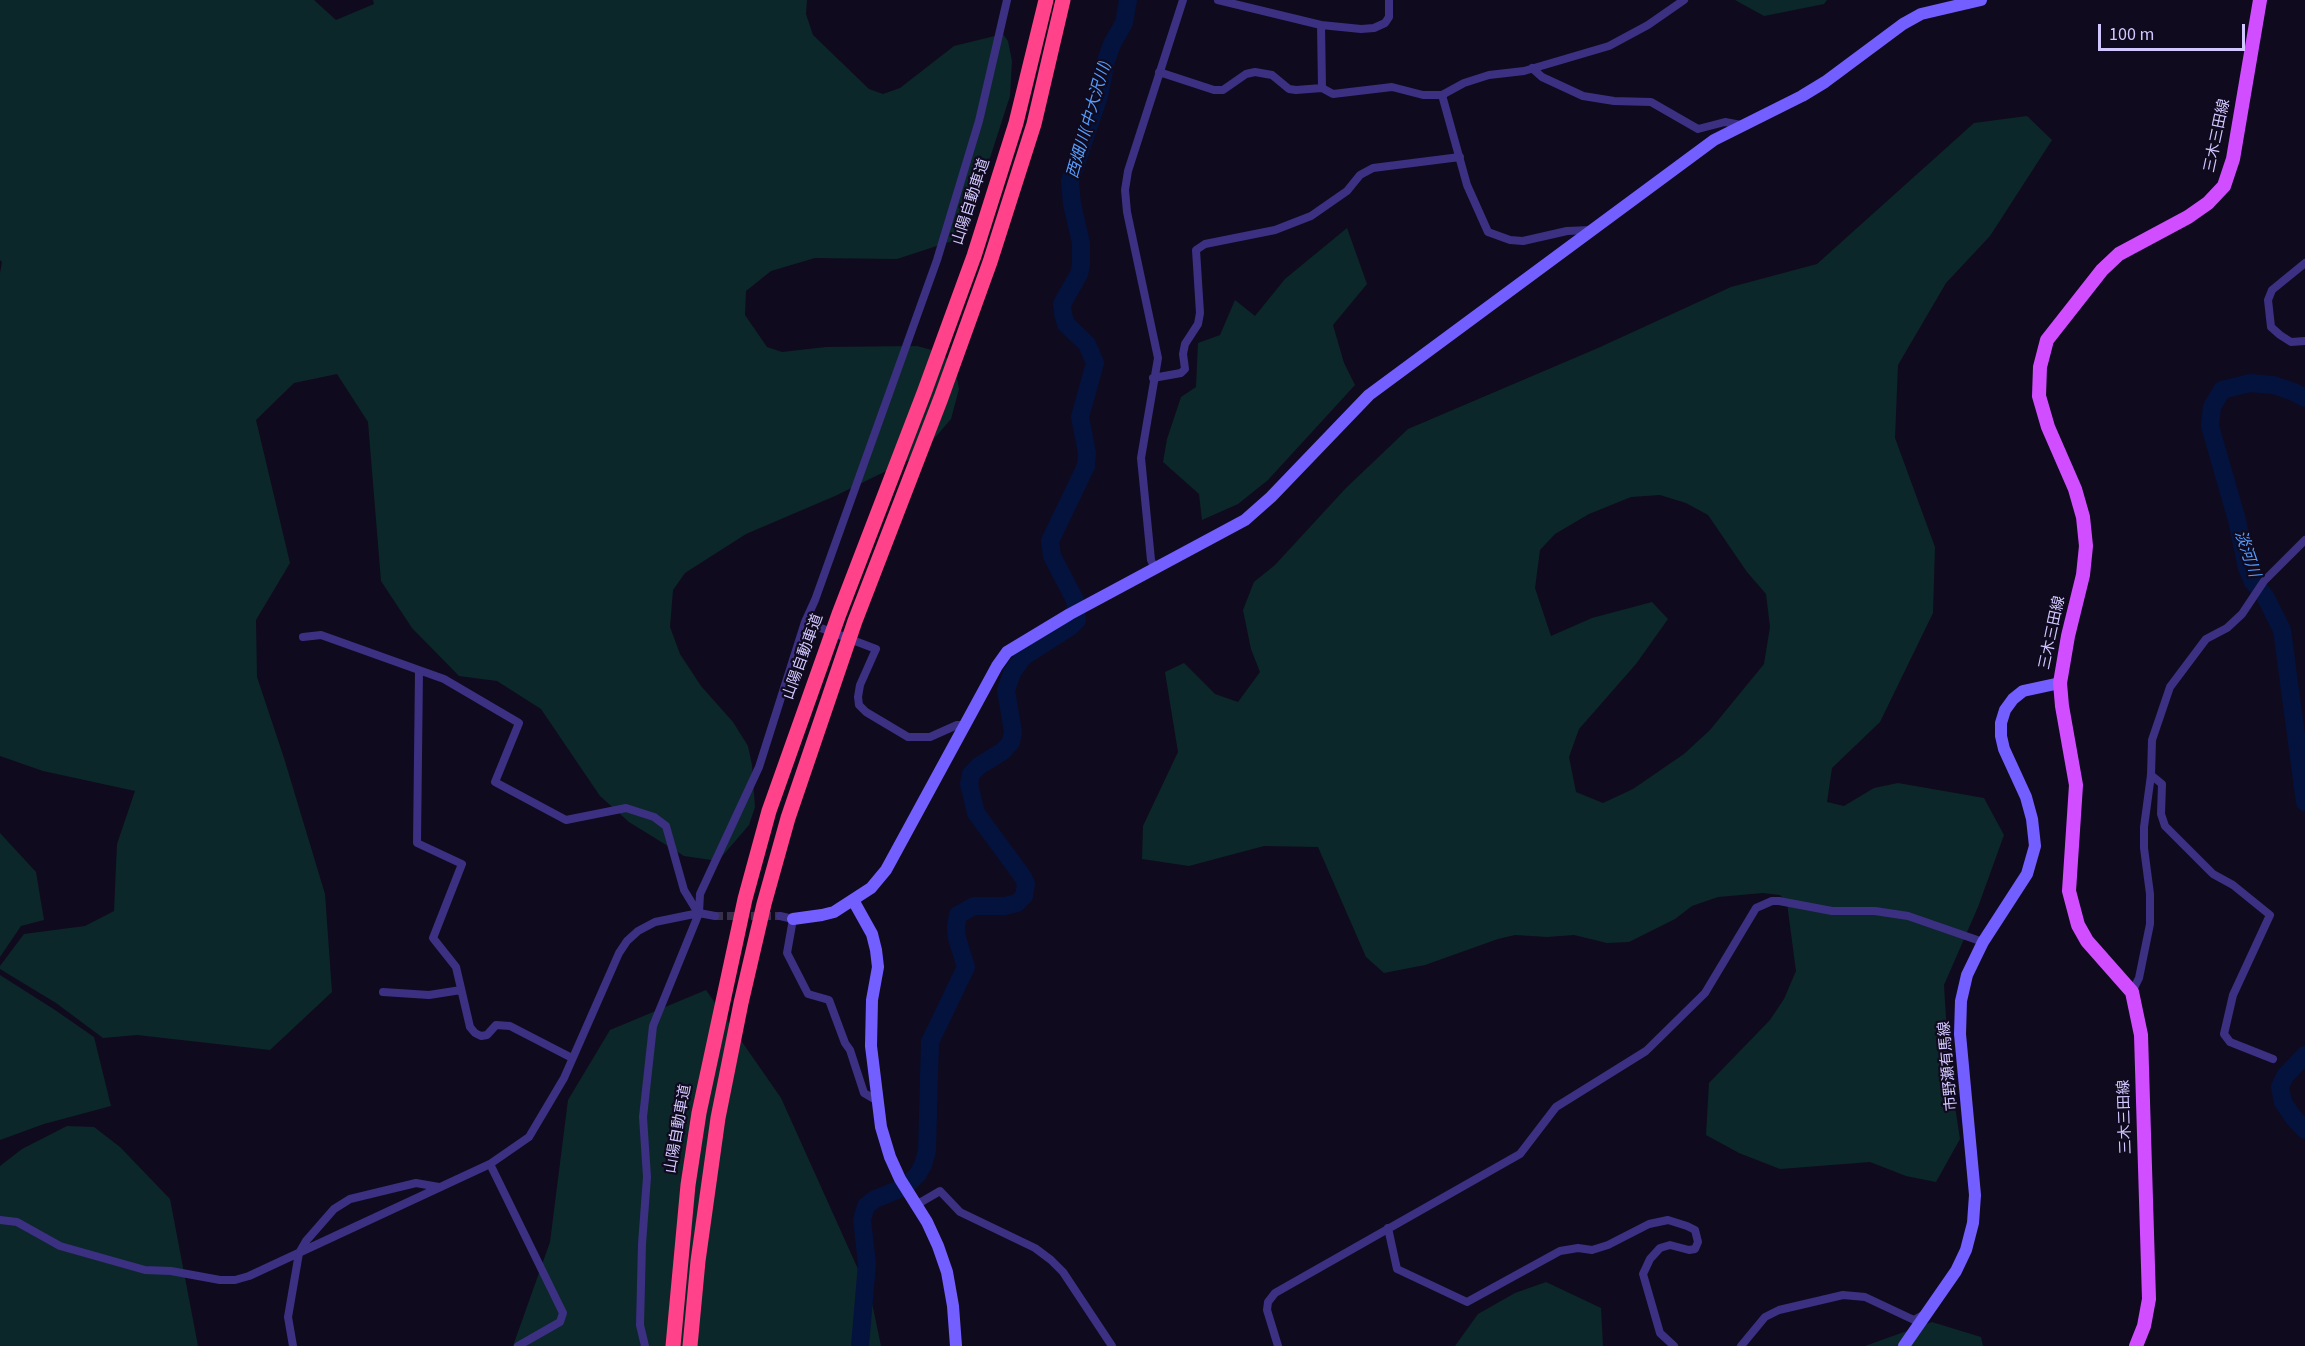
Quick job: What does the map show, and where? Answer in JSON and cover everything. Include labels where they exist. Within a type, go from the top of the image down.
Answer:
[{"type":"highway","name":"山陽自動車道","points":[[673,1346],[688,1185],[699,1113],[745,899],[770,811],[838,614],[924,393],[974,256],[1016,123],[1046,0]]},
{"type":"highway","points":[[690,1346],[699,1250],[718,1118],[743,992],[764,904],[788,818],[855,621],[990,262],[1034,124],[1063,0]]},
{"type":"main road","name":"三木三田線","points":[[2136,1346],[2146,1317],[2149,1299],[2141,1035],[2132,992],[2087,940],[2078,925],[2073,909],[2069,874],[2076,785],[2060,684],[2068,636],[2084,575],[2086,546],[2083,517],[2078,498],[2048,427],[2039,396],[2040,367],[2047,340],[2087,288],[2119,254],[2188,217],[2208,203],[2224,186],[2233,159],[2260,0]]},
{"type":"street","points":[[645,1346],[640,1326],[642,1244],[647,1177],[643,1117],[653,1026],[699,913],[700,894],[759,767],[864,460],[937,260],[980,121],[1007,0]]},
{"type":"street","points":[[1155,569],[1151,560],[1141,458],[1158,358],[1127,212],[1125,190],[1128,171],[1183,0]]},
{"type":"street","points":[[1218,0],[1321,25],[1360,29],[1374,28],[1385,23],[1389,18],[1389,0]]},
{"type":"street","points":[[1159,72],[1214,90],[1223,90],[1246,74],[1255,72],[1272,75],[1289,89],[1322,88],[1333,94],[1392,87],[1423,95],[1442,95],[1464,83],[1489,75],[1532,68],[1609,46],[1648,25],[1684,0]]},
{"type":"street","points":[[780,916],[793,918],[828,914],[871,888],[886,870],[997,666],[1007,652],[1070,614],[1245,520],[1271,497],[1369,395],[1689,157],[1741,125],[1802,96],[1825,82],[1903,24],[1921,14],[1981,0]]},
{"type":"street","points":[[1321,25],[1322,88]]},
{"type":"street","points":[[1532,68],[1542,77],[1582,96],[1652,102],[1698,129],[1725,123],[1741,125]]},
{"type":"street","points":[[1442,95],[1467,185],[1488,232],[1510,240],[1523,241],[1568,231],[1591,230]]},
{"type":"street","points":[[1153,378],[1180,373],[1185,369],[1183,354],[1185,344],[1198,324],[1200,313],[1196,250],[1205,244],[1275,230],[1311,216],[1347,191],[1360,175],[1372,168],[1460,157]]},
{"type":"street","points":[[2305,263],[2272,290],[2268,300],[2271,327],[2291,342],[2305,341]]},
{"type":"street","points":[[2132,992],[2139,978],[2150,924],[2144,827],[2151,775],[2152,740],[2170,687],[2206,639],[2227,628],[2242,614],[2264,580],[2305,540]]},
{"type":"street","points":[[808,623],[876,649],[860,685],[858,697],[860,705],[866,712],[908,737],[930,737],[957,725],[966,725]]},
{"type":"street","points":[[303,637],[321,635],[444,680],[519,723],[495,782],[566,820],[627,808],[654,817],[666,826],[684,890],[699,913]]},
{"type":"street","points":[[419,671],[417,843],[462,864],[433,938],[456,967],[470,1027],[475,1033],[481,1036],[487,1035],[496,1025],[510,1026],[572,1058]]},
{"type":"street","name":"市野瀬有馬線","points":[[1904,1346],[1956,1271],[1966,1250],[1973,1223],[1975,1195],[1959,1017],[1967,975],[1983,942],[2027,874],[2035,846],[2032,819],[2026,797],[2004,749],[2001,723],[2005,710],[2023,691],[2060,684]]},
{"type":"street","points":[[2151,775],[2162,784],[2161,814],[2166,826],[2213,874],[2233,885],[2270,915],[2234,995],[2224,1034],[2230,1042],[2273,1059]]},
{"type":"street","points":[[852,900],[872,934],[877,959],[878,967],[872,1000],[871,1046],[881,1127],[890,1157],[900,1179],[927,1221],[947,1272],[953,1306],[956,1346]]},
{"type":"street","points":[[1278,1346],[1267,1310],[1268,1302],[1275,1293],[1520,1155],[1556,1107],[1646,1051],[1705,993],[1756,908],[1772,901],[1779,901],[1832,911],[1875,911],[1908,916],[1983,942]]},
{"type":"street","points":[[0,1220],[17,1222],[60,1246],[145,1270],[171,1271],[220,1280],[235,1280],[249,1276],[490,1164],[529,1137],[541,1119],[572,1058],[619,953],[627,941],[654,922],[699,913],[716,916]]},
{"type":"street","points":[[793,918],[788,952],[808,994],[829,1000],[845,1043],[850,1050],[864,1093],[876,1100]]},
{"type":"street","points":[[383,992],[429,994],[461,990]]},
{"type":"street","points":[[490,1164],[563,1313],[561,1322],[518,1346]]},
{"type":"street","points":[[293,1346],[288,1317],[299,1254],[306,1241],[334,1209],[350,1199],[417,1183],[441,1187]]},
{"type":"street","points":[[913,1200],[940,1191],[960,1212],[1035,1248],[1051,1260],[1075,1289],[1112,1346]]},
{"type":"street","points":[[1388,1228],[1397,1269],[1467,1302],[1560,1251],[1578,1248],[1592,1250],[1608,1245],[1649,1224],[1668,1220],[1687,1226],[1695,1230],[1698,1242],[1695,1249],[1689,1250],[1670,1245],[1660,1248],[1650,1259],[1643,1274],[1660,1333],[1674,1346]]},
{"type":"street","points":[[1741,1346],[1765,1317],[1779,1310],[1843,1295],[1864,1297],[1914,1320],[1927,1314]]},
{"type":"green space","points":[[0,0],[314,0],[336,20],[374,4],[373,0],[807,0],[806,14],[813,35],[869,89],[883,94],[900,88],[954,46],[1003,34],[1008,41],[1012,61],[1010,96],[969,223],[952,241],[897,259],[815,258],[771,271],[746,291],[745,315],[767,347],[782,352],[826,347],[917,346],[943,353],[956,373],[959,389],[951,419],[921,454],[835,496],[746,534],[685,573],[673,590],[670,627],[680,654],[701,686],[733,722],[748,746],[752,765],[755,807],[749,825],[718,861],[684,856],[629,822],[600,796],[541,709],[497,681],[459,676],[412,628],[381,581],[368,422],[337,374],[294,383],[256,420],[290,563],[256,620],[257,677],[325,894],[332,992],[270,1050],[137,1035],[103,1038],[56,1003],[0,969],[24,934],[85,926],[114,911],[117,844],[135,791],[43,771],[0,756],[0,273],[2,262],[0,260]]},
{"type":"green space","points":[[1735,0],[1827,0],[1824,4],[1764,16]]},
{"type":"green space","points":[[2027,116],[2052,140],[1990,236],[1946,283],[1898,365],[1895,438],[1935,547],[1933,613],[1880,722],[1832,768],[1827,802],[1844,806],[1874,788],[1898,783],[1984,798],[2004,835],[1978,907],[1944,985],[1949,1067],[1960,1139],[1936,1182],[1906,1176],[1870,1162],[1780,1169],[1739,1153],[1706,1135],[1709,1083],[1770,1020],[1784,999],[1796,971],[1787,903],[1780,895],[1763,893],[1718,897],[1692,906],[1675,919],[1629,942],[1607,943],[1574,935],[1547,937],[1515,935],[1425,965],[1384,973],[1366,957],[1318,847],[1264,846],[1189,866],[1142,859],[1143,826],[1178,752],[1165,672],[1184,663],[1215,694],[1238,702],[1260,672],[1251,649],[1243,610],[1254,582],[1275,565],[1346,488],[1408,429],[1598,348],[1731,287],[1817,264],[1974,123]],"holes":[[[1660,495],[1686,503],[1708,515],[1747,572],[1766,594],[1770,627],[1764,664],[1710,730],[1684,754],[1633,789],[1603,803],[1576,792],[1569,757],[1579,729],[1636,664],[1668,619],[1652,602],[1592,618],[1551,636],[1535,588],[1540,550],[1555,534],[1589,514],[1631,497]]]},
{"type":"green space","points":[[1347,228],[1367,284],[1333,325],[1344,363],[1355,385],[1268,480],[1238,504],[1202,520],[1199,494],[1163,462],[1167,439],[1181,397],[1196,387],[1198,343],[1220,335],[1235,300],[1255,316],[1285,279]]},
{"type":"green space","points":[[0,833],[36,872],[44,920],[21,926],[0,957]]},
{"type":"green space","points":[[0,975],[94,1037],[111,1106],[44,1124],[0,1140]]},
{"type":"green space","points":[[706,990],[781,1098],[871,1298],[881,1346],[513,1346],[550,1242],[568,1100],[610,1030]]},
{"type":"green space","points":[[67,1126],[94,1127],[120,1147],[170,1199],[198,1346],[0,1346],[0,1166],[22,1149]]},
{"type":"green space","points":[[1546,1282],[1601,1308],[1603,1346],[1455,1346],[1478,1314],[1515,1293]]},
{"type":"green space","points":[[1932,1322],[1981,1337],[1983,1346],[1865,1346]]},
{"type":"waterway","name":"西畑川(中大沢川)","points":[[860,1346],[867,1264],[862,1220],[866,1206],[875,1199],[905,1187],[918,1174],[923,1165],[927,1151],[930,1042],[966,967],[957,938],[958,915],[974,906],[1005,906],[1017,903],[1024,896],[1026,884],[1023,877],[976,813],[969,784],[971,774],[979,766],[1003,751],[1011,742],[1013,732],[1006,690],[1012,673],[1023,657],[1070,627],[1077,620],[1075,600],[1052,556],[1050,541],[1086,466],[1087,453],[1080,417],[1095,363],[1087,344],[1066,324],[1063,314],[1062,304],[1079,274],[1081,265],[1081,243],[1072,204],[1070,181],[1099,96],[1106,61],[1112,44],[1124,23],[1128,0]]},
{"type":"waterway","name":"淡河川","points":[[2305,398],[2273,385],[2250,383],[2222,390],[2212,407],[2210,426],[2237,520],[2247,568],[2253,582],[2265,596],[2282,630],[2305,802]]},
{"type":"waterway","name":"淡河川","points":[[2305,1055],[2285,1076],[2280,1087],[2283,1102],[2305,1130]]},
{"type":"tunnel","points":[[715,916],[780,916]]}]
